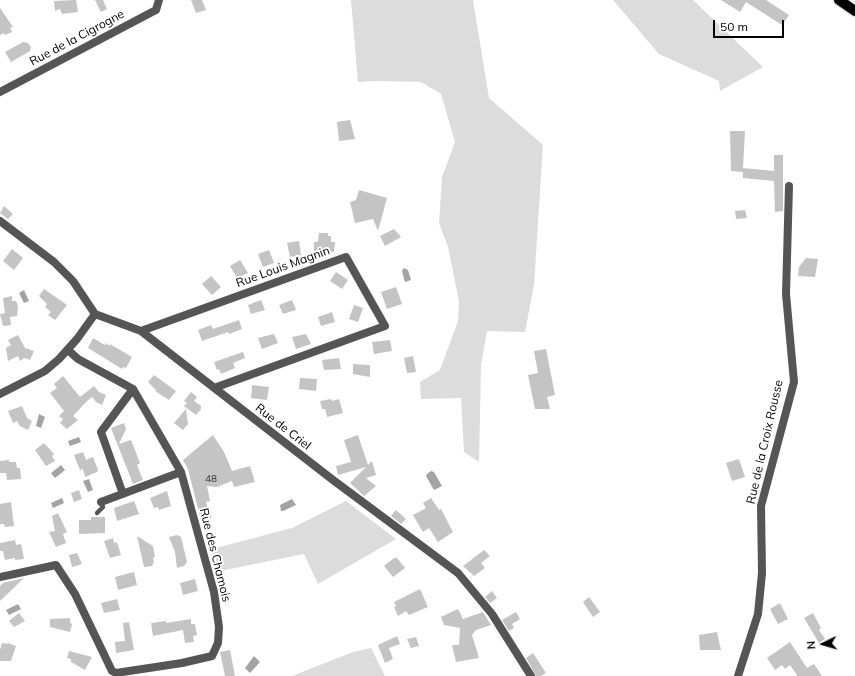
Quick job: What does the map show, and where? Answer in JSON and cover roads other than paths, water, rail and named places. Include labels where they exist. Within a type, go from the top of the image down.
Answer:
[{"type":"main road","points":[[839,0],[854,10]]},
{"type":"street","name":"Rue de la Cigrogne","points":[[0,92],[156,10],[159,0]]},
{"type":"street","name":"Rue de la Croix Rousse","points":[[738,676],[758,614],[762,573],[761,506],[794,382],[786,294],[789,186]]},
{"type":"street","points":[[0,221],[62,270],[73,281],[95,314],[68,350],[45,370],[0,394]]},
{"type":"street","name":"Rue Louis Magnin","points":[[141,331],[346,257],[385,326],[214,388]]},
{"type":"street","name":"Rue de Criel","points":[[95,314],[141,331],[333,480],[458,573],[492,614],[531,676]]},
{"type":"street","points":[[68,350],[78,360],[133,389],[101,432],[123,494]]},
{"type":"street","name":"Rue des Chamois","points":[[0,577],[56,565],[75,594],[112,671],[116,673],[182,664],[212,656],[218,643],[219,627],[214,592],[181,472],[133,389]]},
{"type":"street","points":[[101,502],[181,472]]},
{"type":"lane","points":[[96,513],[102,507],[101,502]]}]
